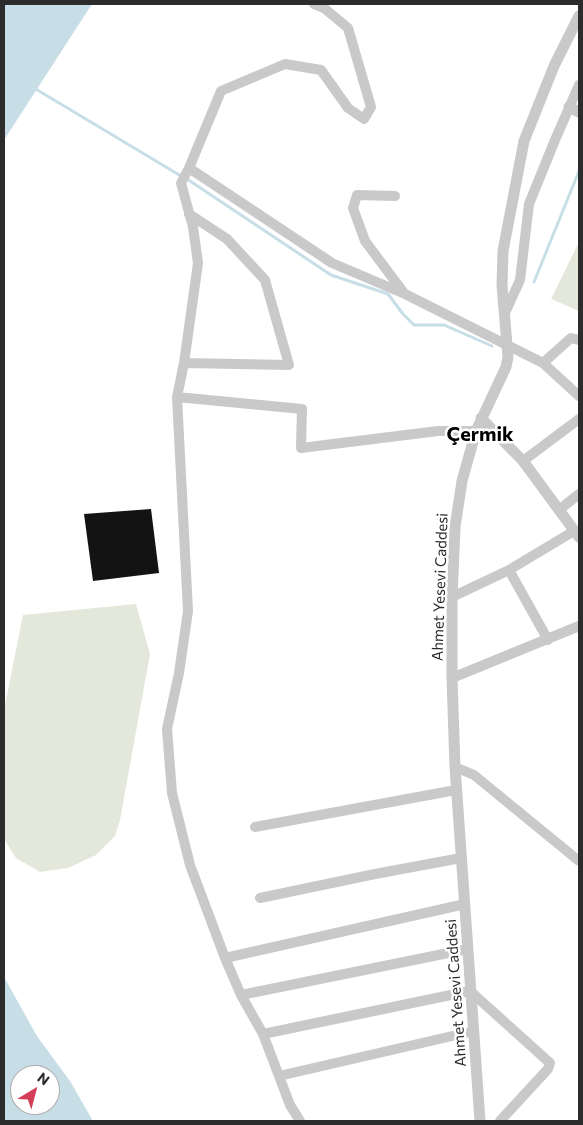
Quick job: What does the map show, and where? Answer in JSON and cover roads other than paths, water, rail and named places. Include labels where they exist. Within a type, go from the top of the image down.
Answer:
[{"type":"street","points":[[300,1121],[290,1105],[263,1034],[241,996],[190,865],[172,793],[167,729],[188,611],[177,397],[184,363],[198,263],[193,227],[181,183],[188,171],[221,91],[285,64],[320,70],[348,108],[364,119],[371,107],[348,28],[324,8],[314,4]]},
{"type":"street","name":"Ahmet Yesevi Caddesi","points":[[480,1121],[454,767],[452,597],[455,527],[459,498],[476,430],[480,418],[506,367],[508,346],[502,285],[503,251],[524,141],[554,66],[579,16]]},
{"type":"street","points":[[506,313],[520,280],[529,204],[574,109],[579,85]]},
{"type":"street","points":[[188,171],[332,263],[405,294],[543,363],[579,396]]},
{"type":"street","points":[[395,196],[357,195],[352,208],[365,241],[405,294]]},
{"type":"street","points":[[184,363],[289,365],[265,280],[228,239],[189,214]]},
{"type":"street","points":[[543,363],[571,338],[579,340]]},
{"type":"street","points":[[177,397],[302,409],[300,448],[438,431],[476,430]]},
{"type":"street","points":[[452,597],[509,570],[577,534],[523,461],[480,418]]},
{"type":"street","points":[[523,461],[579,419]]},
{"type":"street","points":[[559,510],[579,494]]},
{"type":"street","points":[[509,570],[548,640]]},
{"type":"street","points":[[452,678],[579,626]]},
{"type":"street","points":[[454,767],[474,775],[579,861]]},
{"type":"street","points":[[254,827],[456,790]]},
{"type":"street","points":[[260,898],[461,858]]},
{"type":"street","points":[[225,958],[464,904]]},
{"type":"street","points":[[241,996],[468,949]]},
{"type":"street","points":[[263,1034],[470,991],[550,1063],[548,1069],[500,1121]]},
{"type":"street","points":[[278,1076],[474,1031]]},
{"type":"water","points":[[4,4],[92,4],[4,140]]},
{"type":"water","points":[[4,977],[37,1036],[58,1065],[10,1065],[10,1115],[60,1115],[60,1067],[93,1121],[4,1121]]},
{"type":"waterway","points":[[34,88],[181,176]]},
{"type":"waterway","points":[[534,282],[579,171]]},
{"type":"waterway","points":[[187,179],[331,275],[388,294],[414,325],[444,325],[492,346]]},
{"type":"district","name":"Çermik","points":[[480,434]]}]
